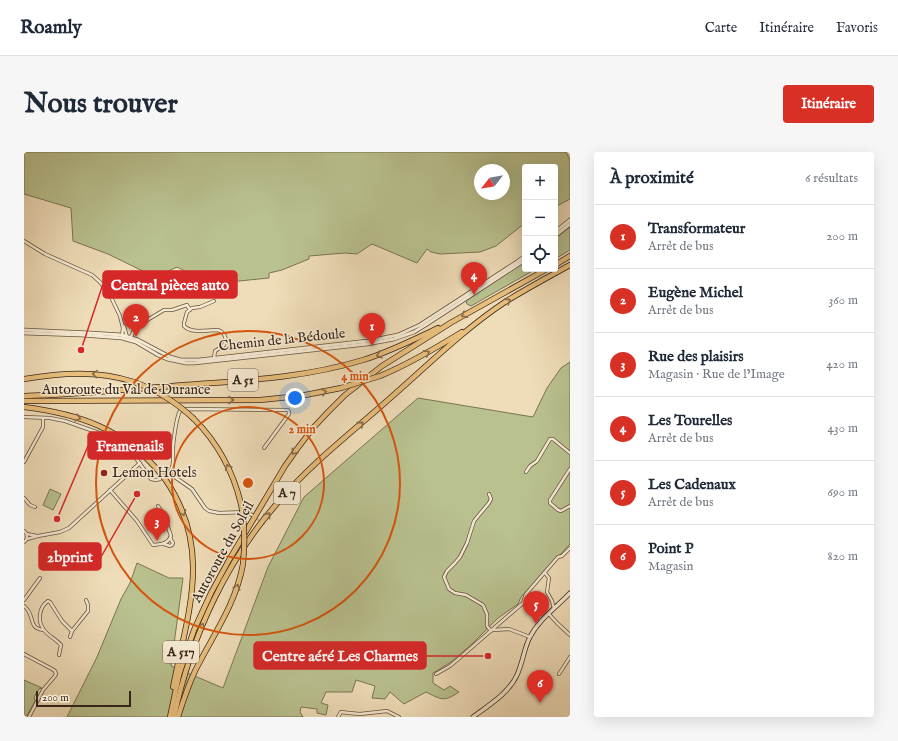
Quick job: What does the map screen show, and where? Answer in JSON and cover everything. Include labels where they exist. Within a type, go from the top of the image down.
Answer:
[{"type":"highway","points":[[558,263],[570,256]]},
{"type":"highway","name":"Autoroute du Soleil","points":[[174,717],[191,654],[208,613],[228,573],[257,528],[281,499],[312,467],[476,324],[505,303],[570,265]]},
{"type":"highway","name":"Autoroute du Soleil","points":[[169,717],[179,675],[187,650],[205,605],[229,560],[290,458],[321,420],[353,388],[392,358],[433,335],[452,322],[542,272]]},
{"type":"highway","name":"Autoroute du Val de Durance","points":[[24,396],[94,393],[303,374],[374,356],[398,347],[452,322]]},
{"type":"highway","name":"Autoroute du Val de Durance","points":[[24,401],[260,400],[300,396],[341,388],[380,376],[426,354],[476,324]]},
{"type":"highway","name":"A 517","points":[[24,379],[61,374],[88,373],[107,375],[134,382],[151,389],[168,398],[194,419],[211,438],[231,473],[241,504],[245,532],[243,564],[238,585],[230,606],[191,679],[178,717]]},
{"type":"highway","name":"A 517","points":[[24,407],[64,414],[108,430],[127,441],[154,465],[175,495],[185,518],[190,539],[193,566],[193,587],[169,717]]},
{"type":"main road","points":[[473,717],[500,696],[512,683],[519,670],[530,637],[554,608],[570,593]]},
{"type":"street","points":[[558,230],[570,220]]},
{"type":"street","points":[[558,234],[570,224]]},
{"type":"street","points":[[24,241],[45,254],[96,278],[116,305],[123,328],[122,336]]},
{"type":"street","name":"Chemin de la Bédoule","points":[[24,330],[90,332],[122,336],[136,342],[158,355],[186,363],[368,341],[398,336],[420,325],[522,258]]},
{"type":"street","name":"Chemin de la Bédoule","points":[[127,338],[131,337],[170,357],[181,360],[214,360],[394,340],[414,332],[522,262]]},
{"type":"street","points":[[214,301],[200,307],[192,308],[188,312],[184,326],[187,330],[191,331],[217,330],[224,334],[225,340],[223,345],[215,351],[214,360]]},
{"type":"street","points":[[131,337],[133,332],[149,319],[164,310],[172,310],[187,306],[190,310]]},
{"type":"street","points":[[121,320],[127,338]]},
{"type":"street","name":"Chemin de la Bédoule","points":[[24,333],[122,336]]},
{"type":"street","points":[[24,417],[69,422],[104,434],[124,446],[140,463],[151,479],[156,480],[169,473],[173,464],[174,443],[178,418],[180,412],[184,409],[288,410],[288,414],[264,448]]},
{"type":"street","points":[[24,462],[43,427],[42,418]]},
{"type":"street","points":[[526,472],[530,466],[537,461],[550,439],[553,439],[570,453]]},
{"type":"street","points":[[26,539],[66,530],[140,463]]},
{"type":"street","points":[[570,469],[550,500],[550,503],[561,511],[570,506]]},
{"type":"street","points":[[169,473],[192,489],[205,508],[209,511],[218,513],[245,512],[252,515]]},
{"type":"street","points":[[110,490],[137,521],[152,544],[164,544],[170,546],[173,543],[170,538],[170,533],[164,515],[158,506]]},
{"type":"street","points":[[489,494],[491,499],[489,503],[474,522],[464,549],[444,577],[449,589],[455,593],[466,595],[483,605],[487,614],[487,626],[491,631]]},
{"type":"street","points":[[24,498],[30,505],[35,507]]},
{"type":"street","points":[[24,531],[27,534],[38,536]]},
{"type":"street","points":[[24,542],[27,534]]},
{"type":"street","points":[[164,544],[170,538]]},
{"type":"street","points":[[436,674],[450,666],[523,603],[526,594],[558,557],[562,556],[570,548]]},
{"type":"street","points":[[545,573],[549,578],[547,592],[554,608]]},
{"type":"street","points":[[24,600],[40,578]]},
{"type":"street","points":[[70,637],[72,631],[88,611],[86,600]]},
{"type":"street","points":[[59,654],[61,646],[43,630],[40,621],[41,608],[46,602],[50,602],[62,621],[72,631]]},
{"type":"street","points":[[24,606],[31,614],[34,626],[37,629],[43,630]]},
{"type":"street","points":[[549,614],[570,635]]},
{"type":"street","points":[[491,631],[509,629],[530,637]]},
{"type":"street","points":[[24,654],[52,669],[56,674],[43,690],[29,717]]},
{"type":"street","points":[[559,674],[570,657]]},
{"type":"street","points":[[338,717],[341,712],[360,714],[387,711],[399,717]]},
{"type":"green space","points":[[24,152],[566,152],[570,160],[570,199],[558,205],[558,164],[522,164],[522,225],[496,246],[480,252],[440,254],[431,252],[427,249],[417,263],[372,244],[357,254],[345,253],[309,256],[309,259],[282,270],[269,273],[269,278],[219,283],[205,281],[177,267],[155,277],[108,254],[73,241],[71,208],[24,194]]},
{"type":"green space","points":[[570,227],[570,250],[558,257],[558,237]]},
{"type":"green space","points":[[522,263],[522,272],[531,272],[471,306],[467,304],[466,301]]},
{"type":"green space","points":[[570,362],[570,544],[521,597],[518,604],[498,618],[472,644],[451,662],[433,673],[433,683],[444,690],[450,686],[459,692],[446,699],[443,699],[426,692],[404,704],[390,692],[385,699],[372,698],[375,686],[356,680],[352,692],[326,692],[321,703],[328,705],[326,715],[317,713],[317,709],[301,707],[300,712],[303,717],[67,717],[97,657],[121,599],[130,583],[137,563],[169,578],[183,578],[171,666],[223,688],[268,567],[304,497],[418,398],[533,417],[547,388],[561,368]]},
{"type":"green space","points":[[50,489],[61,494],[53,510],[43,505]]},
{"type":"green space","points":[[24,680],[42,688],[39,689],[34,697],[35,701],[27,716],[24,715]]},
{"type":"tunnel","points":[[254,517],[265,524]]},
{"type":"place","name":"Les Tourelles","points":[[474,295]]},
{"type":"place","name":"Eugène Michel","points":[[136,337]]},
{"type":"place","name":"Transformateur","points":[[372,346]]},
{"type":"place","name":"Central pièces auto","points":[[81,350]]},
{"type":"place","name":"Lemon Hotels","points":[[104,473]]},
{"type":"place","name":"2bprint","points":[[137,494]]},
{"type":"place","name":"Framenails","points":[[57,519]]},
{"type":"place","name":"Rue des plaisirs","points":[[157,541]]},
{"type":"place","name":"Les Cadenaux","points":[[536,624]]},
{"type":"place","name":"Centre aéré Les Charmes","points":[[488,656]]},
{"type":"place","name":"Point P","points":[[540,703]]}]
